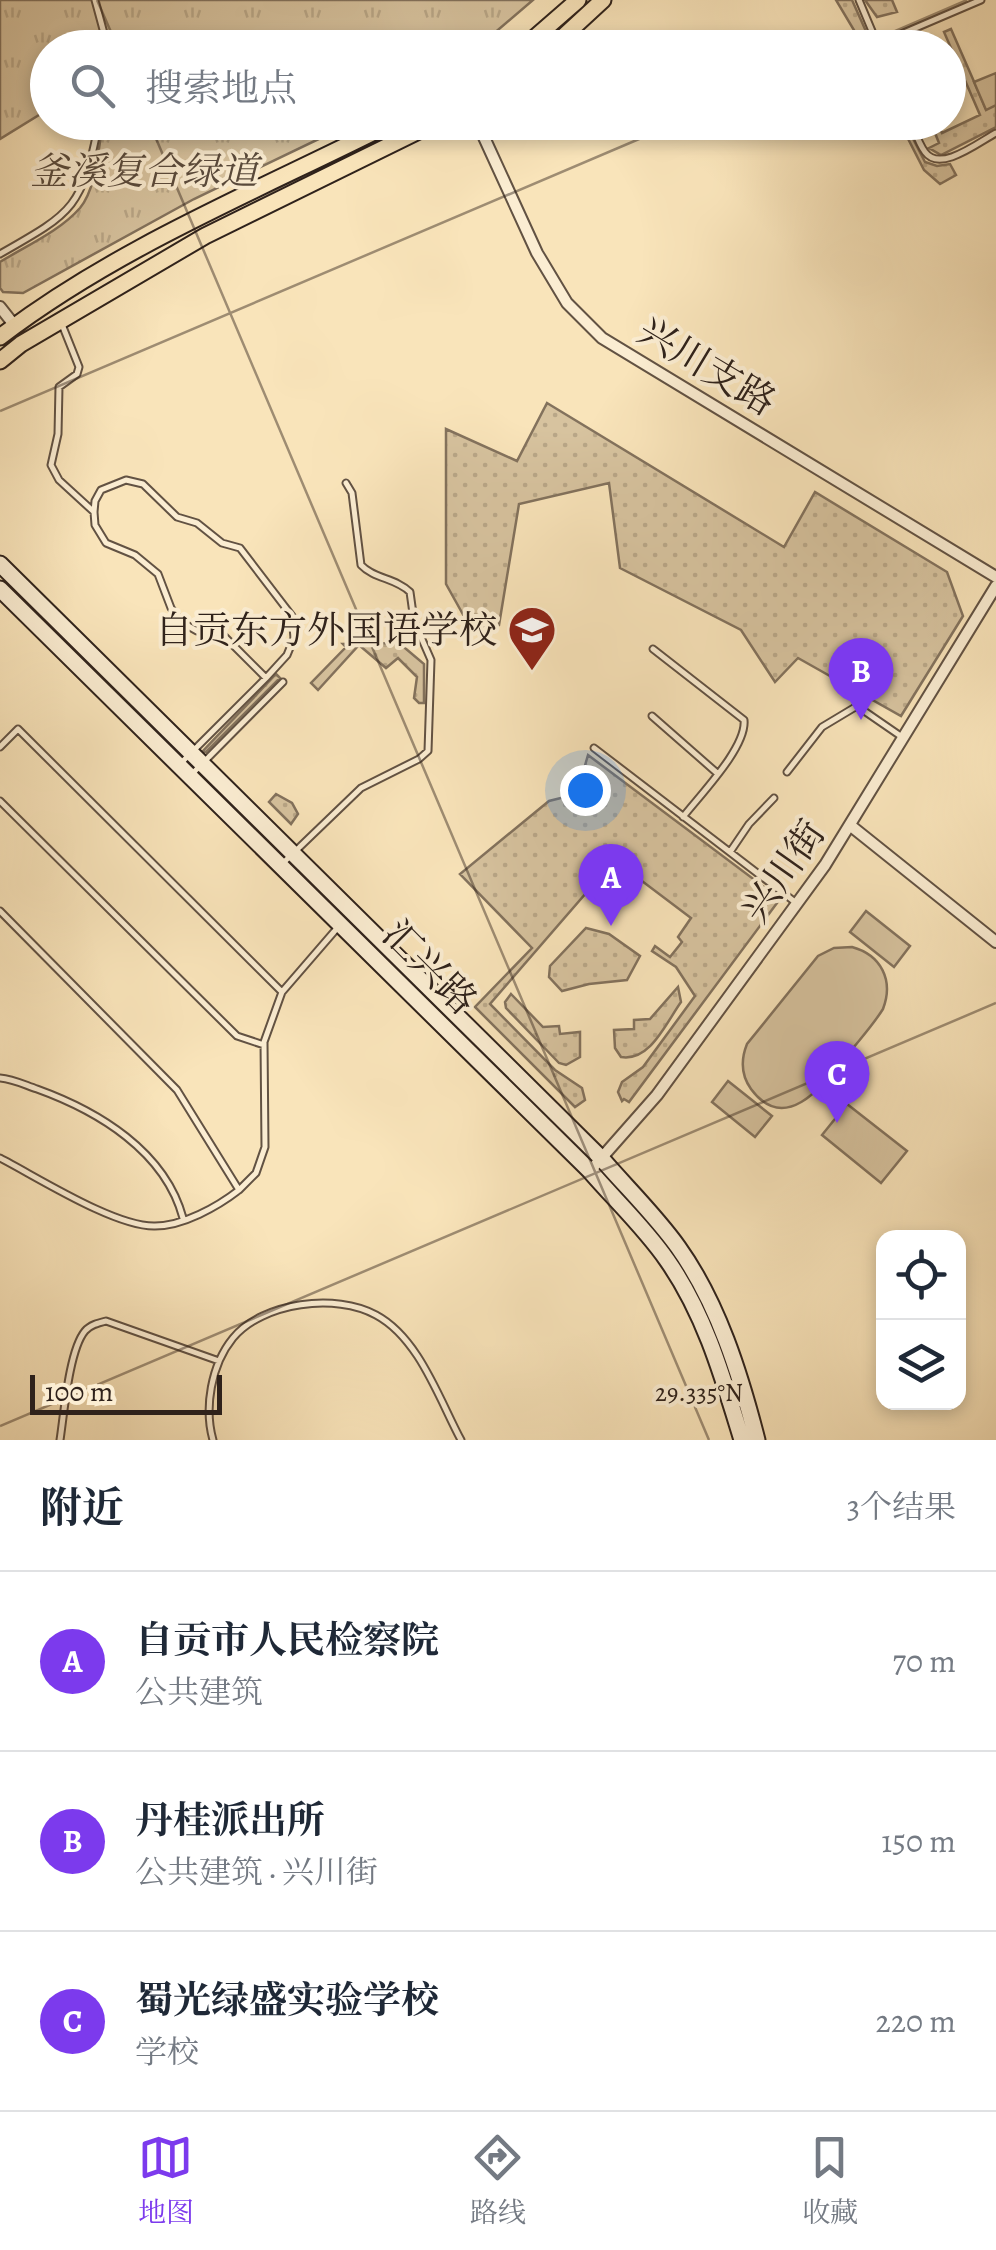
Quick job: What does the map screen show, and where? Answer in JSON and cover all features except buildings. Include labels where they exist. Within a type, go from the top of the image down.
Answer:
[{"type":"main road","points":[[544,30],[578,0]]},
{"type":"main road","points":[[570,30],[603,0]]},
{"type":"main road","points":[[0,337],[200,215],[356,140]]},
{"type":"main road","points":[[0,361],[21,344],[205,236],[400,140]]},
{"type":"main road","points":[[0,564],[196,758],[287,860],[678,1247],[706,1294],[730,1352],[757,1440]]},
{"type":"main road","name":"汇兴路","points":[[0,589],[184,771],[287,860],[340,925],[596,1165],[666,1257],[692,1300],[717,1358],[742,1440]]},
{"type":"street","name":"兴川支路","points":[[485,140],[537,253],[568,304],[602,338],[996,576]]},
{"type":"street","points":[[0,306],[15,326]]},
{"type":"street","name":"兴川街","points":[[596,1165],[657,1094],[851,826],[996,586]]},
{"type":"street","points":[[851,826],[996,942]]},
{"type":"lane","points":[[95,0],[103,30]]},
{"type":"lane","points":[[859,0],[872,30]]},
{"type":"lane","points":[[914,30],[981,0]]},
{"type":"lane","points":[[920,140],[926,154],[937,160],[947,159],[996,134]]},
{"type":"lane","points":[[0,254],[41,230],[75,202],[81,194],[96,140]]},
{"type":"lane","points":[[61,320],[79,367],[78,374],[59,387],[58,434],[51,465],[60,480],[94,512]]},
{"type":"lane","points":[[184,771],[287,655],[294,626],[288,608],[240,548],[222,543],[196,522],[177,516],[143,484],[126,480],[101,490],[95,501],[95,524],[106,543],[136,555],[158,574],[181,622],[222,634],[266,678]]},
{"type":"lane","points":[[287,860],[352,796],[372,780],[426,755],[430,745],[431,660],[414,621],[410,592],[364,569],[352,494],[346,483]]},
{"type":"lane","points":[[653,649],[744,720],[745,729],[737,745],[684,816]]},
{"type":"lane","points":[[184,771],[284,682]]},
{"type":"lane","points":[[787,772],[822,727],[858,706],[904,738]]},
{"type":"lane","points":[[652,716],[718,773]]},
{"type":"lane","points":[[0,747],[18,729],[282,992]]},
{"type":"lane","points":[[594,748],[797,904]]},
{"type":"lane","points":[[730,852],[774,798]]},
{"type":"lane","points":[[0,802],[237,1036],[264,1045]]},
{"type":"lane","points":[[0,911],[176,1090],[239,1190]]},
{"type":"lane","points":[[0,1158],[130,1222],[156,1226],[202,1212],[239,1190],[256,1173],[264,1147],[264,1045],[282,992],[340,925]]},
{"type":"lane","points":[[0,1078],[68,1100],[104,1118],[164,1179],[184,1219]]},
{"type":"lane","points":[[213,1440],[208,1422],[219,1361],[234,1336],[256,1321],[314,1302],[348,1304],[378,1316],[399,1334],[420,1361],[462,1440]]},
{"type":"lane","points":[[60,1440],[76,1351],[84,1332],[95,1324],[106,1320],[219,1361]]},
{"type":"green space","name":"釜溪复合绿道","points":[[0,0],[533,0],[498,30],[30,30],[30,120],[0,139]]},
{"type":"green space","points":[[836,0],[852,0],[865,30],[854,30]]},
{"type":"green space","points":[[865,0],[892,0],[897,12],[877,17]]},
{"type":"green space","points":[[966,63],[986,109],[996,105],[996,127],[941,155],[929,148],[939,143],[938,140],[966,140],[966,122],[980,115],[966,83]]},
{"type":"green space","points":[[996,73],[996,105],[986,110],[974,82]]},
{"type":"green space","name":"釜溪复合绿道","points":[[100,140],[317,140],[194,199],[23,293],[3,292],[0,262],[63,224],[86,199]]},
{"type":"green space","points":[[909,140],[914,140],[925,162],[937,166],[950,164],[956,175],[940,184],[924,170]]},
{"type":"green space","points":[[547,403],[784,547],[815,492],[947,572],[963,616],[901,716],[798,658],[775,682],[741,630],[620,568],[609,483],[519,504],[499,625],[470,627],[446,584],[446,429],[517,461]]},
{"type":"green space","points":[[399,643],[424,664],[424,703],[414,698],[417,677],[398,658],[386,668],[359,645],[318,690],[311,683],[346,647],[343,644]]},
{"type":"green space","points":[[276,674],[280,678],[202,752]]},
{"type":"green space","points":[[588,755],[780,899],[629,1102],[622,1101],[618,1092],[622,1082],[643,1067],[695,996],[676,967],[652,951],[655,946],[670,957],[682,942],[678,937],[691,918],[634,875],[638,869],[619,855],[490,1004],[555,1070],[582,1088],[585,1100],[575,1107],[475,1007],[532,948],[460,874],[549,801],[565,797],[571,777],[584,769]]},
{"type":"green space","points":[[276,794],[292,803],[298,814],[291,824],[269,802]]},
{"type":"green space","points":[[866,911],[910,946],[894,967],[850,932]]},
{"type":"green space","points":[[586,928],[609,934],[640,956],[627,980],[562,991],[549,977],[550,966]]},
{"type":"green space","points":[[852,947],[871,956],[882,970],[887,988],[883,1009],[829,1077],[805,1100],[778,1108],[765,1103],[745,1078],[747,1044],[818,956],[834,948]]},
{"type":"green space","points":[[678,987],[681,1002],[656,1039],[640,1053],[621,1057],[615,1048],[614,1030],[634,1029],[634,1020],[650,1019]]},
{"type":"green space","points":[[511,994],[543,1027],[559,1026],[560,1034],[580,1032],[580,1057],[566,1065],[559,1063],[506,1008]]},
{"type":"green space","points":[[728,1081],[772,1116],[755,1137],[712,1102]]},
{"type":"green space","points":[[847,1104],[907,1151],[881,1183],[822,1135]]},
{"type":"place","name":"自贡东方外国语学校","points":[[532,672]]},
{"type":"place","name":"丹桂派出所","points":[[861,720]]},
{"type":"place","name":"自贡市人民检察院","points":[[611,926]]},
{"type":"place","name":"蜀光绿盛实验学校","points":[[837,1123]]}]
